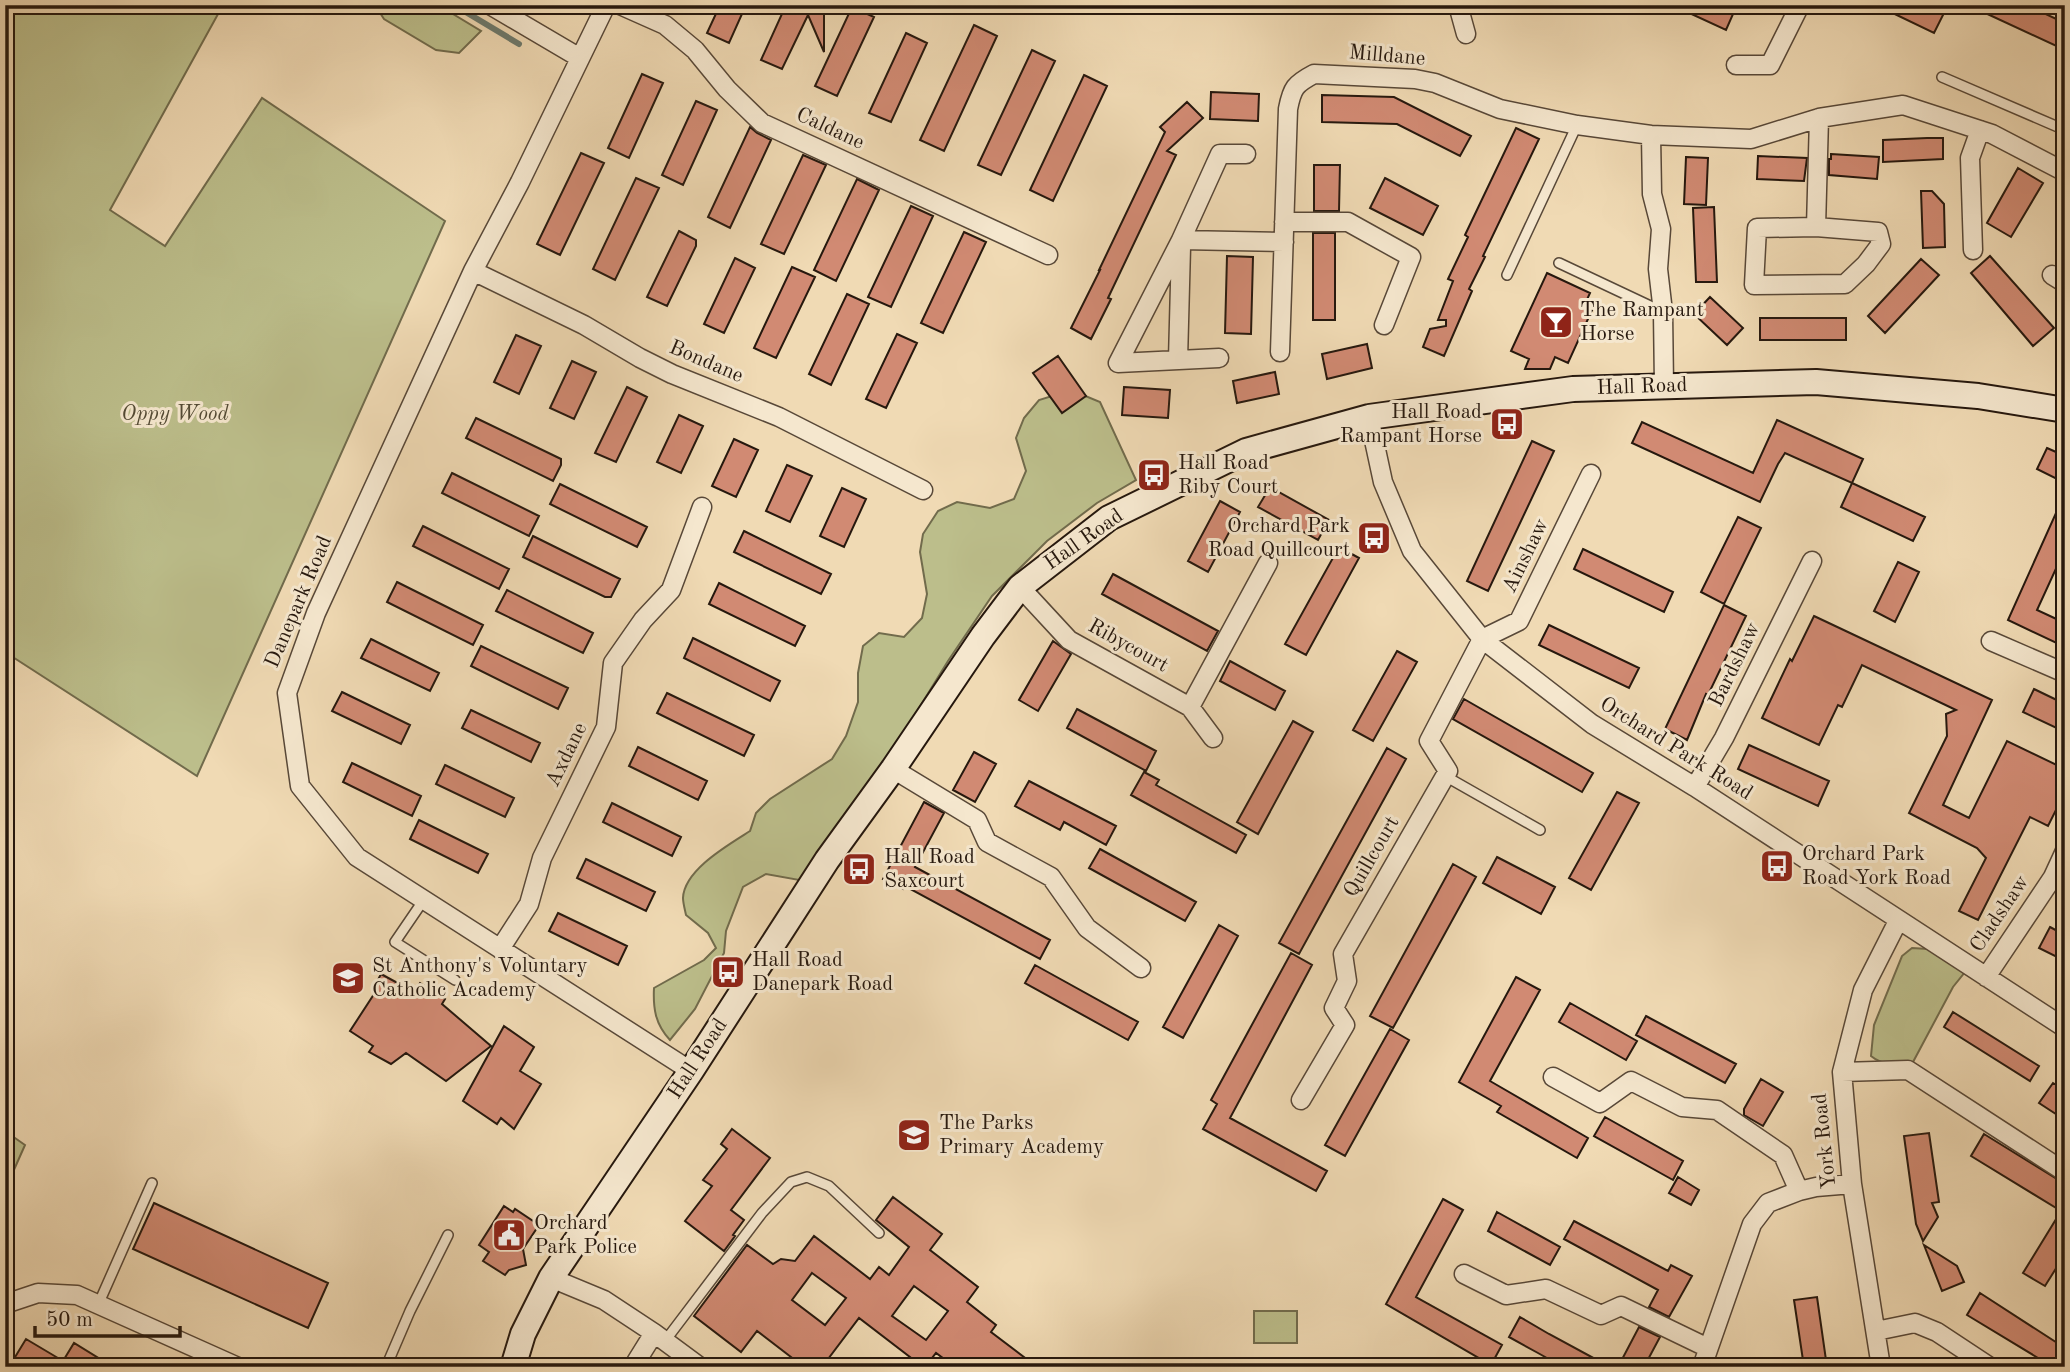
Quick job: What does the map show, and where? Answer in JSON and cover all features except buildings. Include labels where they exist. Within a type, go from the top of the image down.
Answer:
[{"type":"street","points":[[490,5],[580,58]]},
{"type":"street","name":"Danepark Road","points":[[606,5],[520,182],[473,271],[316,613],[287,693],[300,786],[357,857],[691,1071]]},
{"type":"street","name":"Caldane","points":[[620,5],[665,25],[695,50],[727,89],[762,123],[1048,255]]},
{"type":"street","points":[[1458,5],[1466,34]]},
{"type":"street","points":[[1736,65],[1770,65],[1800,5]]},
{"type":"street","name":"Milldane","points":[[1280,352],[1288,109],[1292,90],[1314,74],[1415,79],[1435,83],[1500,108],[1577,125],[1651,135],[1751,138],[1819,118],[1903,105],[1992,134],[2065,172]]},
{"type":"street","points":[[1816,227],[1819,118]]},
{"type":"street","points":[[1973,250],[1970,159],[1980,130]]},
{"type":"street","points":[[1651,135],[1652,194],[1661,229],[1658,269],[1663,312],[1664,386]]},
{"type":"street","points":[[1219,358],[1118,363],[1181,240],[1220,154],[1246,155]]},
{"type":"street","points":[[1284,222],[1348,222],[1411,257],[1384,325]]},
{"type":"street","points":[[1816,227],[1878,232],[1881,244],[1866,264],[1845,284],[1754,285],[1757,228],[1816,227]]},
{"type":"street","points":[[1181,240],[1284,242]]},
{"type":"street","points":[[1178,360],[1181,240]]},
{"type":"street","name":"Bondane","points":[[473,271],[584,325],[672,374],[779,416],[923,490]]},
{"type":"street","name":"Hall Road","points":[[513,1367],[523,1334],[551,1279],[691,1071],[827,860],[893,769],[983,636],[1020,587],[1109,518],[1246,451],[1369,417],[1573,389],[1816,382],[1978,396],[2065,410]]},
{"type":"street","name":"Orchard Park Road","points":[[1369,417],[1383,482],[1412,551],[1482,639],[1592,724],[1695,787],[2065,1028]]},
{"type":"street","name":"Ainshaw","points":[[1482,639],[1519,621],[1591,474]]},
{"type":"street","name":"Axdane","points":[[500,949],[529,904],[542,858],[607,727],[613,663],[643,620],[671,590],[702,507]]},
{"type":"street","name":"Bardshaw","points":[[1695,787],[1724,738],[1812,561]]},
{"type":"street","points":[[1190,708],[1268,563]]},
{"type":"street","name":"Ribycourt","points":[[1020,587],[1069,640],[1190,708],[1213,738]]},
{"type":"street","points":[[1445,776],[1448,771],[1429,741],[1482,639]]},
{"type":"street","points":[[1991,641],[2065,673]]},
{"type":"street","points":[[893,769],[977,820],[987,842],[1051,877],[1087,928],[1141,968]]},
{"type":"street","name":"Quillcourt","points":[[1301,1100],[1345,1025],[1334,1008],[1347,981],[1343,954],[1445,776]]},
{"type":"street","name":"Cladshaw","points":[[1986,977],[2059,880],[2065,851]]},
{"type":"street","name":"York Road","points":[[1881,1367],[1852,1184],[1842,1072],[1863,990],[1898,920]]},
{"type":"street","points":[[1842,1072],[1908,1070],[2065,1172]]},
{"type":"street","points":[[1553,1077],[1600,1103],[1631,1081],[1682,1107],[1717,1110],[1783,1155],[1799,1191]]},
{"type":"street","points":[[1702,1367],[1752,1224],[1768,1203],[1816,1187],[1852,1184]]},
{"type":"street","points":[[1464,1274],[1506,1295],[1546,1289],[1601,1315],[1621,1306],[1708,1348]]},
{"type":"street","points":[[551,1279],[604,1300],[700,1367]]},
{"type":"street","points":[[5,1304],[38,1293],[77,1295],[238,1367]]},
{"type":"street","points":[[1876,1331],[1915,1323],[1937,1332],[1990,1367]]},
{"type":"street","points":[[635,1367],[636,1362],[660,1337]]},
{"type":"lane","points":[[1942,77],[2065,130]]},
{"type":"lane","points":[[1507,275],[1577,125]]},
{"type":"lane","points":[[1559,263],[1663,312]]},
{"type":"lane","points":[[1445,776],[1540,830]]},
{"type":"lane","points":[[423,901],[395,942],[455,980]]},
{"type":"lane","points":[[660,1337],[762,1213],[791,1182],[807,1177],[829,1186],[879,1233]]},
{"type":"lane","points":[[98,1305],[152,1183]]},
{"type":"lane","points":[[386,1367],[448,1235]]},
{"type":"green space","name":"Oppy Wood","points":[[5,5],[223,5],[110,210],[165,246],[262,98],[445,221],[197,776],[5,652]]},
{"type":"green space","points":[[375,5],[438,5],[481,31],[459,53],[436,50],[384,19]]},
{"type":"green space","points":[[1071,390],[1100,402],[1136,480],[1097,503],[1047,541],[992,596],[895,747],[799,880],[766,874],[743,887],[726,931],[724,953],[695,1009],[670,1040],[656,1016],[654,988],[704,960],[716,948],[708,933],[686,915],[683,898],[691,878],[709,859],[750,831],[756,813],[770,799],[832,759],[846,736],[858,702],[858,673],[863,646],[879,633],[904,637],[922,618],[927,594],[920,552],[923,534],[938,511],[957,502],[990,508],[1014,499],[1026,471],[1016,438],[1024,418],[1039,400]]},
{"type":"green space","points":[[1912,948],[1928,949],[1965,972],[1953,987],[1913,1062],[1885,1063],[1871,1056],[1874,1025],[1902,956]]},
{"type":"green space","points":[[5,1131],[25,1145],[5,1190]]},
{"type":"green space","points":[[1254,1311],[1297,1311],[1297,1343],[1254,1343]]},
{"type":"waterway","points":[[454,5],[519,44]]},
{"type":"place","name":"The Rampant Horse","points":[[1556,322]]},
{"type":"place","name":"Hall Road Rampant Horse","points":[[1507,424]]},
{"type":"place","name":"Hall Road Riby Court","points":[[1154,475]]},
{"type":"place","name":"Orchard Park Road Quillcourt","points":[[1374,538]]},
{"type":"place","name":"Orchard Park Road York Road","points":[[1777,866]]},
{"type":"place","name":"Hall Road Saxcourt","points":[[859,869]]},
{"type":"place","name":"Hall Road Danepark Road","points":[[728,972]]},
{"type":"place","name":"St Anthony's Voluntary Catholic Academy","points":[[348,978]]},
{"type":"place","name":"The Parks Primary Academy","points":[[914,1135]]},
{"type":"place","name":"Orchard Park Police","points":[[509,1235]]}]
